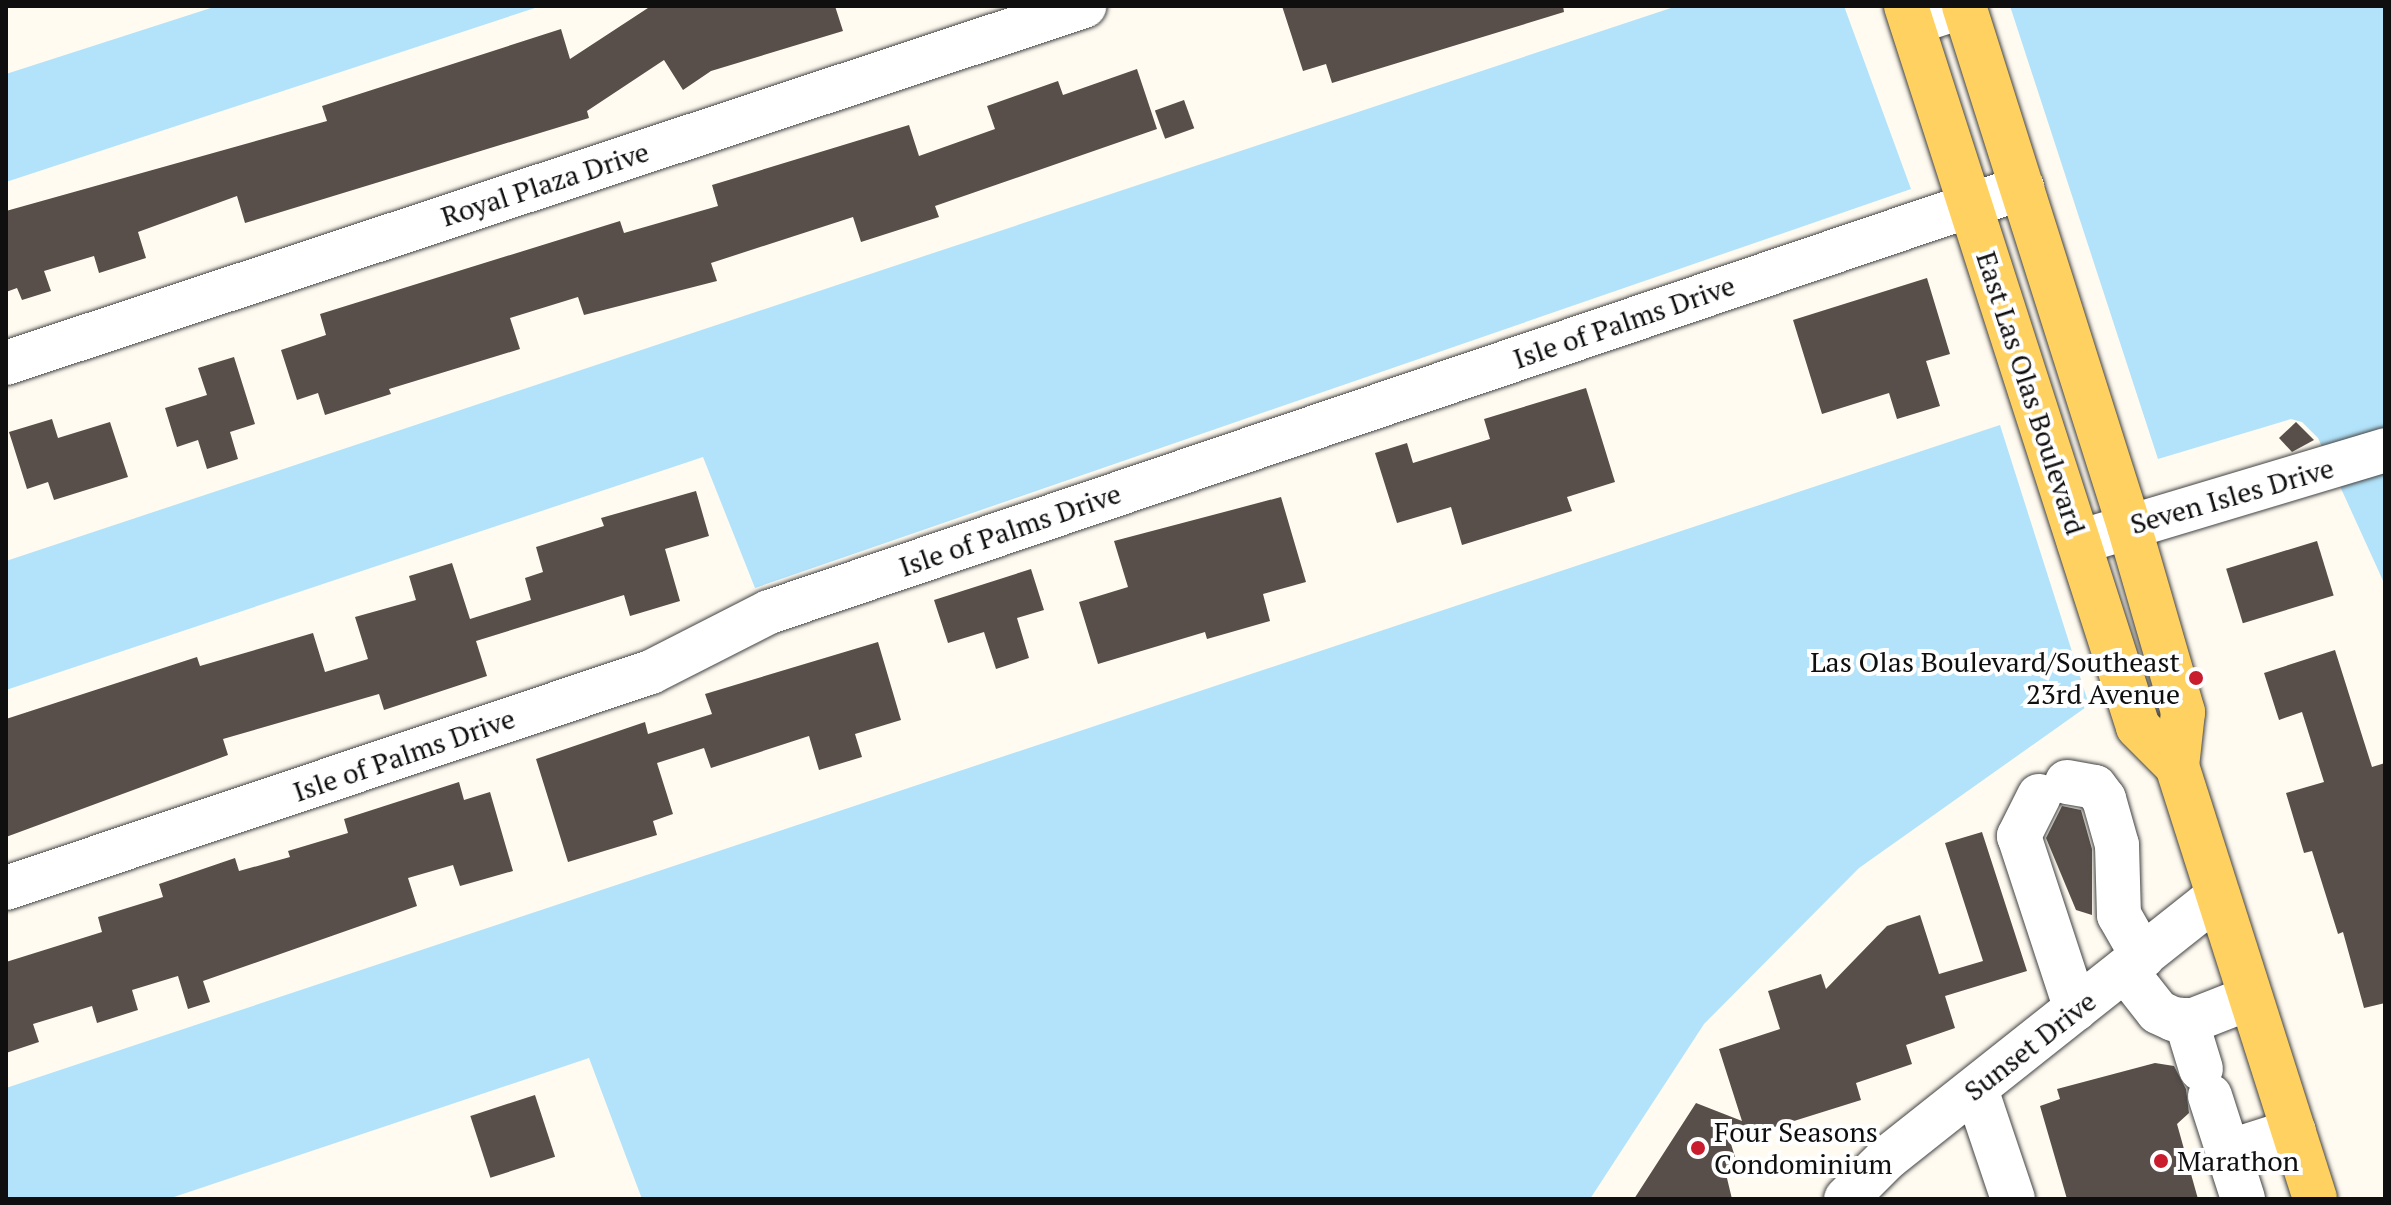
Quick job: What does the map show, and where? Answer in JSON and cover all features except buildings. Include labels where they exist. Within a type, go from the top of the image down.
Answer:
[{"type":"main road","name":"East Las Olas Boulevard","points":[[1964,6],[2129,526],[2183,712],[2177,766],[2315,1199]]},
{"type":"main road","name":"East Las Olas Boulevard","points":[[1909,14],[2138,727],[2177,766]]},
{"type":"street","name":"Royal Plaza Drive","points":[[6,363],[1084,6]]},
{"type":"street","points":[[1909,14],[1964,6]]},
{"type":"street","name":"Isle of Palms Drive","points":[[6,888],[651,672],[769,612],[2022,188]]},
{"type":"street","name":"Seven Isles Drive","points":[[2079,542],[2385,450]]},
{"type":"street","points":[[2076,1009],[2019,836],[2053,789],[2095,787],[2104,799],[2117,845],[2119,915],[2134,963],[2158,1012],[2186,1020],[2250,998]]},
{"type":"street","name":"Sunset Drive","points":[[1846,1199],[1976,1089],[2218,896]]},
{"type":"street","points":[[2186,1020],[2243,1199]]},
{"type":"street","points":[[1976,1089],[2013,1199]]},
{"type":"street","points":[[2228,1152],[2294,1131]]},
{"type":"water","points":[[217,6],[541,6],[6,182],[6,74]]},
{"type":"water","points":[[1677,6],[1844,6],[1911,189],[755,588],[703,457],[6,690],[6,561]]},
{"type":"water","points":[[2010,6],[2385,6],[2385,585],[2318,438],[2302,422],[2291,419],[2158,459]]},
{"type":"water","points":[[2000,425],[2089,705],[1859,868],[1704,1024],[1590,1199],[642,1199],[589,1058],[168,1199],[6,1199],[6,1088]]},
{"type":"place","name":"Las Olas Boulevard/Southeast 23rd Avenue","points":[[2196,678]]},
{"type":"place","name":"Four Seasons Condominium","points":[[1698,1148]]},
{"type":"place","name":"Marathon","points":[[2161,1161]]}]
